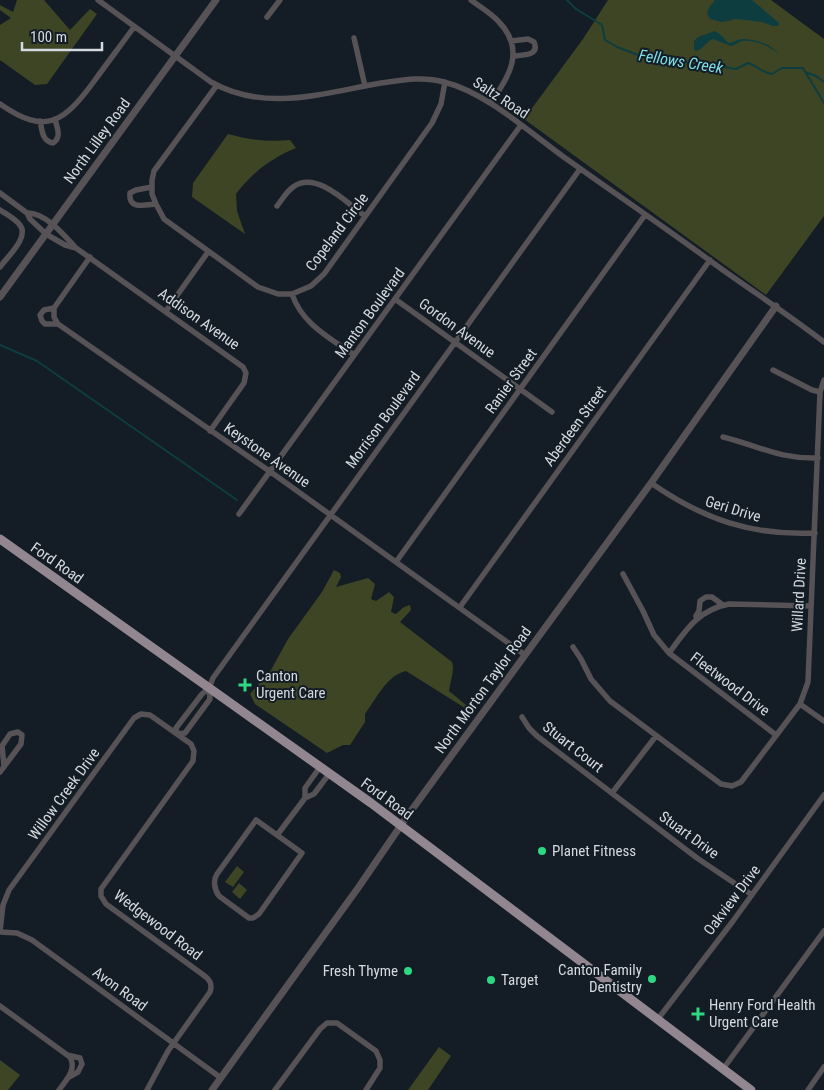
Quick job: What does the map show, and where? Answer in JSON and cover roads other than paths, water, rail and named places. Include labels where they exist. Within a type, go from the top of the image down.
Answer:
[{"type":"main road","name":"Ford Road","points":[[0,539],[401,826],[751,1090]]},
{"type":"street","name":"Saltz Road","points":[[98,0],[217,85],[245,96],[272,100],[412,79],[445,82],[468,90],[490,103],[824,342]]},
{"type":"street","name":"North Lilley Road","points":[[0,297],[216,0]]},
{"type":"street","points":[[267,18],[280,0]]},
{"type":"street","points":[[471,0],[499,22],[510,41],[513,56],[509,75],[502,88],[490,103]]},
{"type":"street","points":[[0,104],[18,116],[30,120],[55,119],[69,112],[78,103],[134,27]]},
{"type":"street","points":[[354,38],[365,86]]},
{"type":"street","points":[[510,41],[528,39],[532,40],[536,46],[532,54],[513,56]]},
{"type":"street","name":"Copeland Circle","points":[[292,294],[306,290],[319,279],[365,216],[432,123],[441,104],[445,82]]},
{"type":"street","points":[[217,85],[154,171],[152,187],[156,204],[164,219],[263,290],[278,294],[292,294],[298,309],[307,321],[354,355]]},
{"type":"street","points":[[40,121],[44,138],[53,143],[59,136],[55,119]]},
{"type":"street","name":"Manton Boulevard","points":[[239,514],[521,125]]},
{"type":"street","name":"Morrison Boulevard","points":[[209,688],[213,678],[580,169]]},
{"type":"street","points":[[277,206],[294,187],[301,183],[313,182],[326,188],[365,216]]},
{"type":"street","points":[[152,187],[136,190],[130,194],[130,199],[132,204],[138,206],[156,204]]},
{"type":"street","name":"Addison Avenue","points":[[0,193],[27,212],[30,218],[46,234],[65,245],[76,248]]},
{"type":"street","points":[[0,267],[23,234],[20,225],[2,211],[11,201]]},
{"type":"street","name":"Addison Avenue","points":[[27,212],[32,212],[53,224],[76,248],[241,364],[246,373],[244,383],[210,431]]},
{"type":"street","name":"Ranier Street","points":[[396,562],[645,215]]},
{"type":"street","points":[[166,311],[208,252]]},
{"type":"street","points":[[58,324],[54,317],[54,308],[90,257]]},
{"type":"street","name":"Aberdeen Street","points":[[460,607],[710,260]]},
{"type":"street","name":"Gordon Avenue","points":[[395,299],[552,412]]},
{"type":"street","name":"North Morton Taylor Road","points":[[212,1090],[401,826],[651,483],[776,306]]},
{"type":"street","name":"Keystone Avenue","points":[[54,308],[44,310],[40,315],[45,324],[58,324],[270,472],[525,655]]},
{"type":"street","points":[[773,370],[812,390],[820,392]]},
{"type":"street","name":"Willard Drive","points":[[656,736],[718,782],[725,786],[734,786],[744,779],[800,704],[809,675],[810,606],[815,533],[820,392],[824,380]]},
{"type":"street","points":[[723,437],[778,455],[796,458],[818,458]]},
{"type":"street","name":"Geri Drive","points":[[651,483],[689,508],[725,523],[770,532],[815,533]]},
{"type":"street","name":"Fleetwood Drive","points":[[623,574],[643,610],[654,635],[668,653],[776,735]]},
{"type":"street","points":[[695,620],[703,598],[709,596],[723,605]]},
{"type":"street","points":[[668,653],[695,620],[710,609],[723,605],[744,604],[810,606]]},
{"type":"street","points":[[573,647],[582,659],[591,679],[603,694],[656,736],[612,793]]},
{"type":"street","points":[[209,688],[210,699],[184,733],[177,734],[176,728],[202,694],[209,688]]},
{"type":"street","points":[[800,704],[824,721]]},
{"type":"street","name":"Willow Creek Drive","points":[[0,931],[3,905],[9,890],[134,718],[141,714],[148,714],[177,734]]},
{"type":"street","name":"Stuart Court","points":[[522,717],[537,736],[612,793]]},
{"type":"street","points":[[0,772],[22,740],[22,735],[18,732],[10,734],[2,746],[4,766]]},
{"type":"street","name":"Wedgewood Road","points":[[147,1090],[162,1060],[210,992],[210,981],[106,904],[100,893],[102,886],[193,761],[195,754],[193,748],[177,734]]},
{"type":"street","points":[[305,798],[305,788],[320,767]]},
{"type":"street","points":[[278,834],[305,798],[314,794],[329,774]]},
{"type":"street","name":"Stuart Drive","points":[[612,793],[697,858],[752,895]]},
{"type":"street","name":"Oakview Drive","points":[[658,1019],[752,895],[824,795]]},
{"type":"street","points":[[256,820],[278,834],[302,853],[259,914],[249,918],[218,896],[214,880],[256,820]]},
{"type":"street","name":"Avon Road","points":[[0,931],[17,933],[32,940],[221,1078]]},
{"type":"street","points":[[723,1069],[824,931]]},
{"type":"street","points":[[0,1006],[67,1055],[73,1065],[69,1077],[59,1090]]},
{"type":"street","points":[[275,1090],[320,1029],[334,1023],[342,1025],[374,1050],[380,1060],[378,1074],[366,1090]]},
{"type":"street","points":[[808,1090],[824,1067]]},
{"type":"waterway","name":"Fellows Creek","points":[[567,0],[576,9],[602,25],[605,40],[617,47],[638,55],[667,56],[703,68],[719,66],[736,69],[748,63],[772,74],[782,68],[803,68],[824,103]]},
{"type":"waterway","points":[[805,72],[816,76],[824,82]]},
{"type":"waterway","points":[[0,345],[37,361],[237,500]]},
{"type":"place","name":"Canton Urgent Care","points":[[245,685]]},
{"type":"place","name":"Planet Fitness","points":[[542,851]]},
{"type":"place","name":"Fresh Thyme","points":[[408,971]]},
{"type":"place","name":"Canton Family Dentistry","points":[[652,979]]},
{"type":"place","name":"Target","points":[[491,980]]},
{"type":"place","name":"Henry Ford Health Urgent Care","points":[[698,1014]]}]
